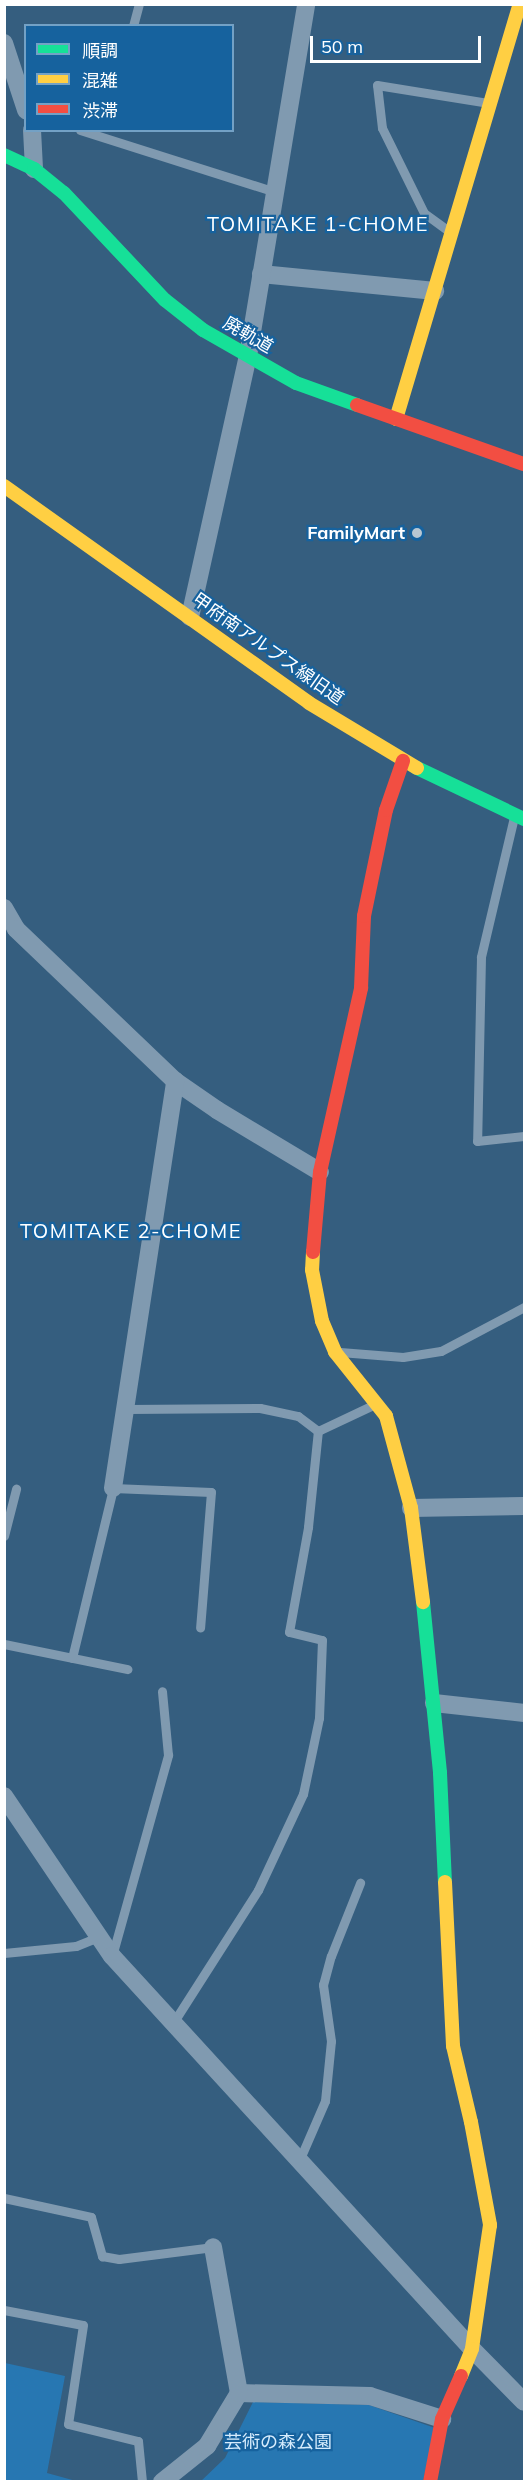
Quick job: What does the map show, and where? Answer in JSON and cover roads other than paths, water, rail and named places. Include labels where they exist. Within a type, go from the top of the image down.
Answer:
[{"type":"street","points":[[190,617],[248,356],[306,4]]},
{"type":"street","points":[[396,418],[520,4]]},
{"type":"street","points":[[4,43],[24,104]]},
{"type":"street","points":[[32,132],[34,169]]},
{"type":"street","name":"廃軌道","points":[[4,155],[34,169],[64,194],[165,300],[203,330],[296,383],[525,464]]},
{"type":"street","points":[[261,274],[435,291]]},
{"type":"street","name":"甲府南アルプス線旧道","points":[[4,486],[309,703],[403,761],[520,816]]},
{"type":"street","points":[[403,761],[386,810],[364,916],[362,988],[320,1172],[312,1270],[322,1321],[335,1352],[386,1416],[411,1508],[434,1703],[453,2046],[471,2122],[490,2225],[472,2349],[442,2419],[430,2481]]},
{"type":"street","points":[[4,908],[10,934],[175,1081],[217,1110],[320,1172]]},
{"type":"street","points":[[113,1488],[175,1081]]},
{"type":"street","points":[[411,1508],[525,1506]]},
{"type":"street","points":[[434,1703],[525,1713]]},
{"type":"street","points":[[4,1796],[112,1956],[472,2349],[525,2402]]},
{"type":"street","points":[[162,2481],[207,2446],[239,2393],[213,2247]]},
{"type":"street","points":[[239,2393],[370,2396],[442,2419]]},
{"type":"lane","points":[[134,24],[139,4]]},
{"type":"lane","points":[[452,234],[424,213],[382,128],[377,85],[490,103]]},
{"type":"lane","points":[[105,134],[275,192]]},
{"type":"lane","points":[[520,816],[481,957],[477,1141],[525,1136]]},
{"type":"lane","points":[[335,1352],[403,1357],[441,1351],[525,1307]]},
{"type":"lane","points":[[318,1431],[375,1404]]},
{"type":"lane","points":[[126,1409],[260,1408],[298,1416],[318,1431]]},
{"type":"lane","points":[[173,2023],[258,1890],[303,1794],[319,1718],[321,1640],[289,1632],[308,1527],[318,1431]]},
{"type":"lane","points":[[72,1658],[113,1488],[211,1492],[200,1628]]},
{"type":"lane","points":[[4,1536],[16,1489]]},
{"type":"lane","points":[[4,1644],[127,1669]]},
{"type":"lane","points":[[112,1956],[168,1755],[162,1691]]},
{"type":"lane","points":[[299,2161],[325,2101],[331,2041],[322,1985],[360,1883]]},
{"type":"lane","points":[[4,1953],[76,1946],[98,1936]]},
{"type":"lane","points":[[4,2198],[91,2217],[102,2256],[119,2259],[213,2247]]},
{"type":"lane","points":[[4,2310],[83,2325],[68,2424],[138,2441],[142,2481]]},
{"type":"place","name":"FamilyMart","points":[[417,533]]},
{"type":"district","name":"TOMITAKE 1-CHOME","points":[[318,223]]},
{"type":"district","name":"TOMITAKE 2-CHOME","points":[[131,1230]]},
{"type":"park label","name":"芸術の森公園","points":[[278,2442]]}]
